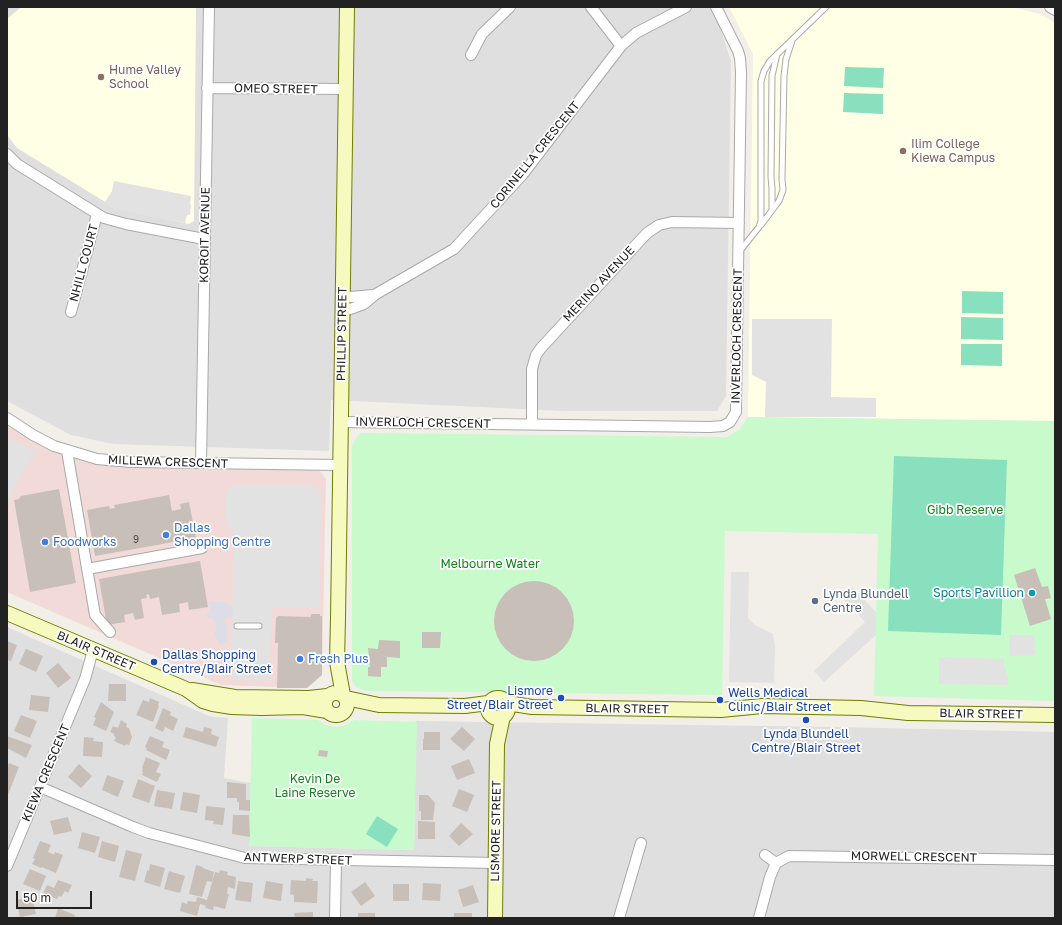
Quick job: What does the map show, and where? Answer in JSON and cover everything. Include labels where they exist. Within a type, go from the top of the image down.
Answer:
[{"type":"street","name":"KOROIT AVENUE","points":[[201,463],[208,7]]},
{"type":"street","name":"PHILLIP STREET","points":[[327,711],[325,704],[338,699],[342,294],[347,7]]},
{"type":"street","points":[[471,55],[482,34],[510,7]]},
{"type":"street","points":[[591,7],[622,46]]},
{"type":"street","name":"CORINELLA CRESCENT","points":[[342,310],[364,304],[376,294],[454,249],[522,174],[622,46],[636,34],[686,7]]},
{"type":"street","name":"INVERLOCH CRESCENT","points":[[341,422],[710,428],[722,426],[730,422],[736,412],[741,64],[738,50],[716,7]]},
{"type":"street","points":[[1050,7],[1055,10]]},
{"type":"street","name":"OMEO STREET","points":[[207,88],[346,89]]},
{"type":"street","points":[[7,154],[17,164],[108,220],[204,239]]},
{"type":"street","name":"NHILL COURT","points":[[71,312],[97,214]]},
{"type":"street","name":"MERINO AVENUE","points":[[532,424],[532,369],[533,362],[540,348],[647,233],[659,225],[672,222],[739,223]]},
{"type":"street","name":"CORINELLA CRESCENT","points":[[342,294],[350,297],[356,297],[376,294]]},
{"type":"street","name":"MILLEWA CRESCENT","points":[[7,418],[42,440],[67,451],[97,459],[117,461],[340,465]]},
{"type":"street","points":[[67,451],[95,615],[110,632]]},
{"type":"street","points":[[87,569],[202,548]]},
{"type":"street","name":"BLAIR STREET","points":[[7,613],[186,689],[203,701],[222,706],[261,708],[303,707],[327,711]]},
{"type":"street","name":"KIEWA CRESCENT","points":[[7,866],[98,652]]},
{"type":"street","name":"BLAIR STREET","points":[[186,689],[235,697],[338,699],[379,705],[465,706],[498,711],[532,707],[722,710],[762,715],[866,716],[908,713],[1055,715]]},
{"type":"street","name":"LISMORE STREET","points":[[495,918],[498,711]]},
{"type":"street","name":"ANTWERP STREET","points":[[40,788],[138,829],[245,858],[496,863]]},
{"type":"street","points":[[619,918],[641,843]]},
{"type":"street","points":[[758,918],[776,862],[765,855]]},
{"type":"street","name":"MORWELL CRESCENT","points":[[776,862],[786,857],[793,856],[1055,860]]},
{"type":"street","points":[[335,918],[336,860]]},
{"type":"lane","points":[[759,227],[761,221],[761,81],[766,66],[826,7]]},
{"type":"lane","points":[[738,253],[779,201],[783,190],[784,76],[786,59],[792,40]]},
{"type":"lane","points":[[772,210],[772,76],[778,53]]},
{"type":"lane","points":[[237,626],[259,626]]},
{"type":"shaded area","points":[[7,7],[713,7],[731,61],[726,396],[717,411],[564,411],[331,400],[329,451],[113,444],[71,435],[7,401]]},
{"type":"shaded area","name":"Hume Valley School","points":[[21,7],[196,7],[194,221],[189,224],[115,208],[17,148],[7,135],[7,19]]},
{"type":"shaded area","name":"Ilim College Kiewa Campus","points":[[731,7],[1012,7],[1040,14],[1055,23],[1055,421],[748,417],[753,54],[730,9]]},
{"type":"shaded area","points":[[114,181],[191,196],[190,215],[187,215],[185,223],[113,209],[105,202],[112,191]]},
{"type":"shaded area","points":[[752,319],[832,319],[831,397],[876,398],[876,417],[765,417],[766,382],[752,375]]},
{"type":"shaded area","name":"Dallas Shopping Centre","points":[[7,426],[43,447],[85,462],[135,468],[214,469],[317,467],[326,479],[322,675],[307,688],[221,685],[7,592]]},
{"type":"shaded area","points":[[7,438],[36,451],[9,496],[7,521]]},
{"type":"shaded area","points":[[234,485],[314,486],[321,493],[319,608],[272,607],[269,680],[231,680],[234,531],[226,523],[226,492]]},
{"type":"shaded area","points":[[731,572],[749,572],[748,618],[755,625],[773,634],[775,646],[774,683],[729,682]]},
{"type":"shaded area","points":[[852,587],[876,612],[876,635],[824,682],[814,671],[865,622],[842,597]]},
{"type":"shaded area","points":[[208,602],[223,602],[233,607],[232,616],[225,618],[224,622],[227,624],[227,642],[219,645],[214,633],[217,628],[214,619],[206,616],[210,609]]},
{"type":"shaded area","points":[[7,627],[209,716],[228,718],[224,778],[251,783],[250,846],[414,850],[416,721],[837,727],[1055,732],[1055,918],[7,918]]},
{"type":"shaded area","points":[[1009,635],[1034,635],[1035,655],[1009,656]]},
{"type":"shaded area","points":[[939,657],[1004,659],[1004,666],[1008,677],[1008,685],[939,684]]},
{"type":"green space","points":[[845,67],[884,68],[883,88],[844,86]]},
{"type":"green space","points":[[844,93],[883,94],[883,114],[843,112]]},
{"type":"green space","points":[[962,291],[1003,292],[1003,314],[962,313]]},
{"type":"green space","points":[[961,317],[1003,318],[1003,340],[961,339]]},
{"type":"green space","points":[[961,344],[1002,344],[1002,366],[961,365]]},
{"type":"green space","points":[[748,417],[1055,421],[1055,701],[874,696],[878,534],[725,531],[722,695],[366,691],[356,687],[352,681],[352,446],[356,438],[361,433],[727,437],[739,430]]},
{"type":"green space","name":"Gibb Reserve","points":[[894,456],[1007,460],[1001,635],[888,631]]},
{"type":"green space","name":"Kevin De Laine Reserve","points":[[252,718],[318,720],[326,725],[336,727],[343,726],[354,720],[417,722],[414,850],[249,846]]},
{"type":"green space","points":[[377,816],[398,829],[387,847],[366,834]]},
{"type":"building","name":"Foodworks","points":[[59,489],[76,583],[30,592],[14,500],[19,499],[21,496]]},
{"type":"building","points":[[169,495],[172,511],[181,509],[180,504],[189,502],[196,538],[95,556],[87,510],[109,506],[110,509],[115,508],[114,505]]},
{"type":"building","points":[[200,561],[208,607],[189,610],[188,602],[179,604],[180,612],[162,615],[159,597],[150,599],[149,594],[146,595],[147,598],[141,599],[144,618],[135,620],[133,613],[124,615],[125,622],[107,625],[99,579]]},
{"type":"building","name":"Sports Pavillion","points":[[1035,568],[1042,587],[1048,586],[1051,598],[1045,599],[1051,619],[1030,626],[1014,575]]},
{"type":"building","points":[[534,581],[549,584],[562,593],[571,606],[574,621],[571,636],[562,649],[549,658],[534,661],[519,658],[506,649],[497,636],[494,621],[497,606],[506,593],[519,584]]},
{"type":"building","name":"Fresh Plus","points":[[311,614],[320,614],[320,616],[322,616],[322,675],[307,688],[277,688],[278,643],[275,643],[276,618],[278,616],[311,617]]},
{"type":"building","points":[[422,632],[441,632],[440,648],[422,648]]},
{"type":"building","points":[[379,640],[400,641],[400,658],[387,657],[387,667],[381,667],[381,677],[368,676],[368,667],[370,667],[368,648],[378,649]]},
{"type":"building","points":[[7,641],[17,645],[11,661],[7,660]]},
{"type":"building","points":[[26,649],[43,656],[36,672],[19,664]]},
{"type":"building","points":[[58,663],[71,678],[58,688],[46,673]]},
{"type":"building","points":[[109,684],[126,684],[126,701],[108,701]]},
{"type":"building","points":[[31,695],[50,697],[48,712],[29,710]]},
{"type":"building","points":[[150,698],[159,702],[153,722],[136,715],[143,700],[149,702]]},
{"type":"building","points":[[101,702],[114,712],[106,731],[93,725],[96,718],[94,717]]},
{"type":"building","points":[[163,708],[171,712],[170,715],[178,719],[173,731],[165,727],[163,732],[155,728]]},
{"type":"building","points":[[21,715],[37,721],[30,738],[14,731]]},
{"type":"building","points":[[121,720],[127,724],[126,727],[129,728],[132,737],[129,745],[126,744],[125,746],[114,741],[116,737],[110,732],[113,726],[118,728]]},
{"type":"building","points":[[186,727],[203,732],[204,727],[212,729],[211,734],[219,737],[216,747],[183,737]]},
{"type":"building","points":[[462,727],[475,739],[464,751],[450,739]]},
{"type":"building","points":[[424,732],[440,732],[440,750],[423,750]]},
{"type":"building","points":[[7,736],[32,745],[26,758],[7,748]]},
{"type":"building","points":[[150,736],[164,742],[162,747],[170,750],[166,760],[146,750],[147,748],[145,747]]},
{"type":"building","points":[[84,737],[94,738],[93,741],[103,742],[102,757],[83,756]]},
{"type":"building","points":[[319,750],[328,751],[327,757],[318,756]]},
{"type":"building","points":[[146,757],[160,763],[156,772],[161,774],[157,782],[142,775],[142,768]]},
{"type":"building","points":[[469,759],[475,773],[457,780],[451,766]]},
{"type":"building","points":[[9,763],[19,767],[7,797],[7,768]]},
{"type":"building","points":[[79,764],[92,776],[81,788],[68,777]]},
{"type":"building","points":[[107,775],[124,781],[118,797],[102,790]]},
{"type":"building","points":[[138,779],[155,786],[149,803],[132,797]]},
{"type":"building","points":[[227,782],[246,784],[246,800],[250,800],[250,811],[239,810],[239,802],[237,802],[237,798],[227,798]]},
{"type":"building","points":[[459,789],[474,795],[467,812],[452,806]]},
{"type":"building","points":[[157,790],[175,793],[172,809],[154,806]]},
{"type":"building","points":[[183,792],[200,795],[197,813],[180,810]]},
{"type":"building","points":[[419,795],[428,795],[435,803],[433,820],[421,820],[421,811],[419,811]]},
{"type":"building","points":[[206,806],[225,808],[223,825],[213,824],[214,821],[205,820]]},
{"type":"building","points":[[233,815],[249,815],[250,837],[232,834]]},
{"type":"building","points":[[68,817],[72,831],[54,835],[50,821]]},
{"type":"building","points":[[418,821],[435,822],[435,839],[418,839]]},
{"type":"building","points":[[461,823],[473,834],[459,846],[449,836]]},
{"type":"building","points":[[82,832],[100,837],[95,853],[78,848]]},
{"type":"building","points":[[40,841],[51,845],[48,852],[54,855],[55,852],[63,855],[56,873],[32,864]]},
{"type":"building","points":[[102,841],[119,846],[115,862],[98,857]]},
{"type":"building","points":[[126,850],[142,854],[135,881],[119,877]]},
{"type":"building","points":[[150,864],[165,868],[160,887],[144,882],[147,870],[149,871]]},
{"type":"building","points":[[196,865],[214,872],[212,882],[207,881],[202,897],[189,894]]},
{"type":"building","points":[[30,869],[46,876],[40,891],[23,884]]},
{"type":"building","points":[[220,870],[228,872],[227,875],[236,877],[235,889],[228,887],[227,894],[229,894],[225,909],[214,906],[213,910],[205,908],[206,906],[200,904],[197,916],[180,911],[182,902],[187,904],[188,901],[196,902],[197,897],[207,900],[215,872],[219,873]]},
{"type":"building","points":[[169,871],[185,876],[180,893],[164,889]]},
{"type":"building","points":[[306,878],[313,879],[312,881],[318,881],[317,903],[294,902],[294,895],[290,894],[291,880],[306,881]]},
{"type":"building","points":[[58,880],[72,885],[68,893],[65,891],[61,897],[59,896],[57,899],[42,896],[47,885],[54,888]]},
{"type":"building","points":[[238,881],[253,883],[251,902],[235,900]]},
{"type":"building","points":[[266,881],[283,884],[281,901],[263,898]]},
{"type":"building","points":[[365,882],[375,896],[361,906],[351,892]]},
{"type":"building","points":[[423,883],[441,884],[440,901],[422,900]]},
{"type":"building","points":[[393,884],[409,884],[409,901],[393,901]]},
{"type":"building","points":[[473,885],[479,902],[463,907],[458,890]]},
{"type":"building","points":[[32,896],[36,914],[20,917],[16,900]]},
{"type":"building","points":[[58,908],[75,915],[74,918],[55,918]]},
{"type":"building","points":[[313,912],[313,918],[295,918],[294,913]]},
{"type":"building","points":[[358,913],[375,913],[375,918],[358,918]]},
{"type":"building","points":[[454,913],[472,913],[472,918],[454,918]]},
{"type":"place","name":"Hume Valley School","points":[[101,77]]},
{"type":"place","name":"Ilim College Kiewa Campus","points":[[903,151]]},
{"type":"place","name":"Dallas Shopping Centre","points":[[166,535]]},
{"type":"place","name":"Foodworks","points":[[45,542]]},
{"type":"place","name":"Sports Pavillion","points":[[1032,593]]},
{"type":"place","name":"Lynda Blundell Centre","points":[[815,601]]},
{"type":"place","name":"Fresh Plus","points":[[300,659]]},
{"type":"place","name":"Dallas Shopping Centre/Blair Street","points":[[154,662]]},
{"type":"place","name":"Lismore Street/Blair Street","points":[[561,698]]},
{"type":"place","name":"Wells Medical Clinic/Blair Street","points":[[720,700]]},
{"type":"place","name":"Lynda Blundell Centre/Blair Street","points":[[806,720]]},
{"type":"park label","name":"Melbourne Water","points":[[490,564]]}]
